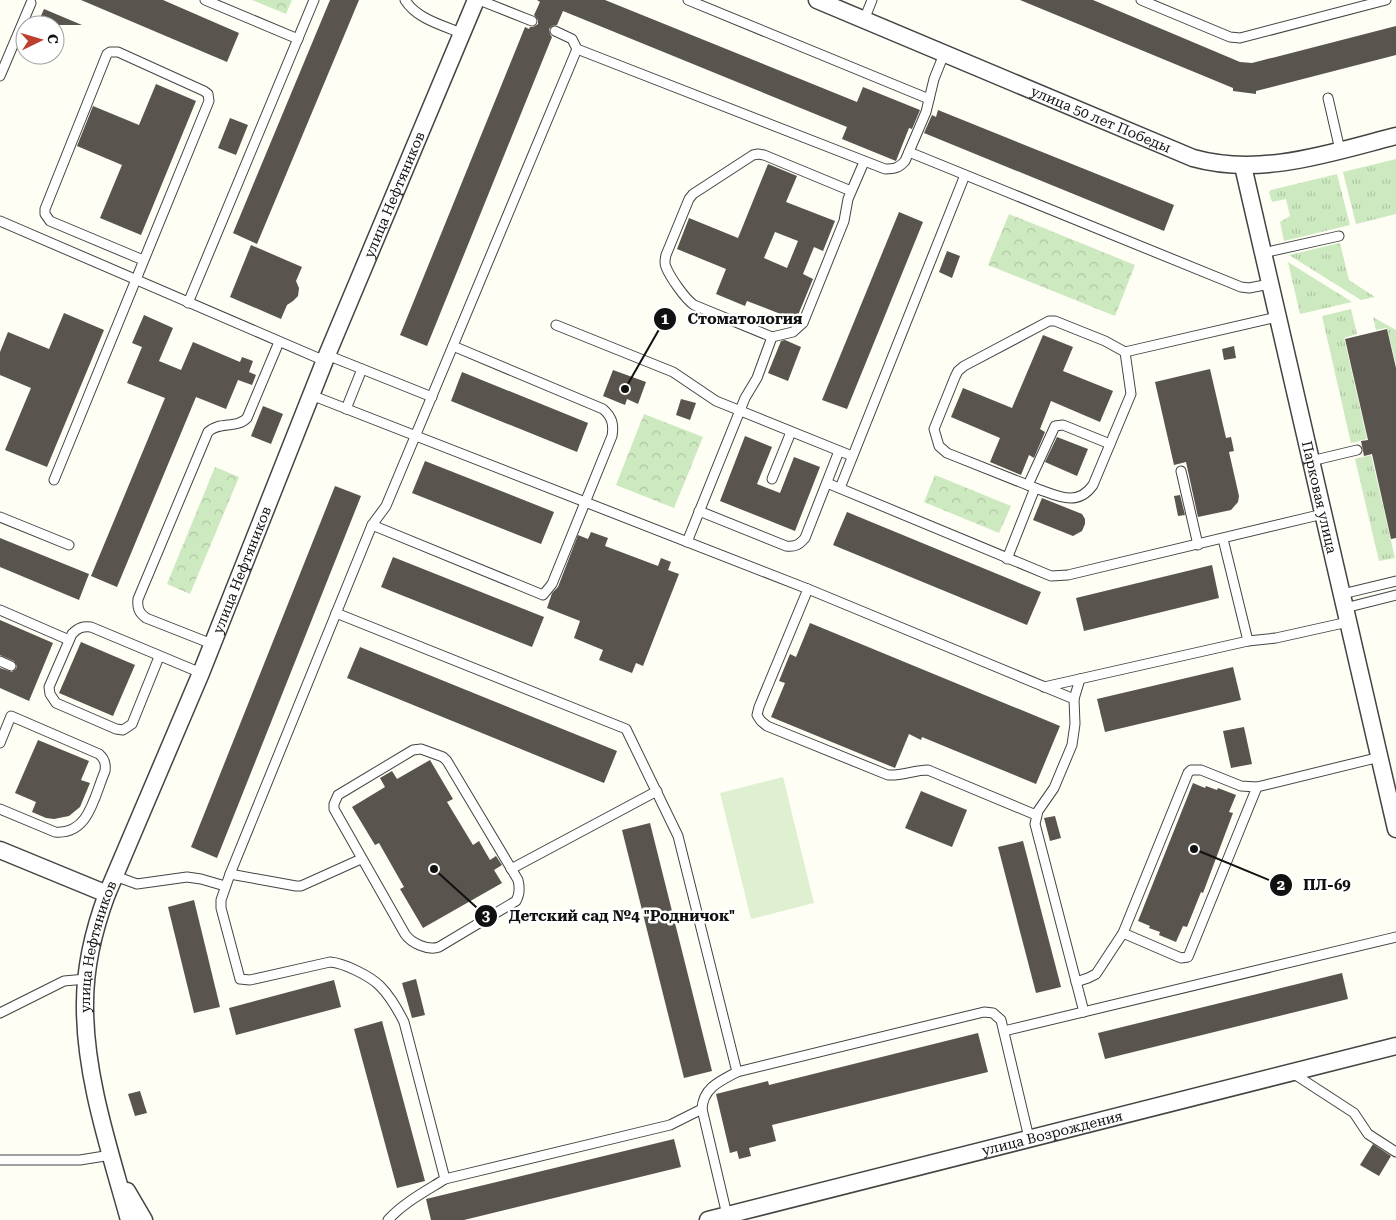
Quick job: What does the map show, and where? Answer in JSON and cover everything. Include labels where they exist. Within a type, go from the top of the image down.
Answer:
[{"type":"street","name":"улица Нефтяников","points":[[111,1155],[98,1105],[88,1053],[84,1003],[86,980],[97,922],[107,894],[200,674],[326,358],[461,33],[477,0]]},
{"type":"street","name":"улица 50 лет Победы","points":[[817,0],[1193,158],[1216,164],[1244,166],[1280,163],[1396,136]]},
{"type":"street","name":"Парковая улица","points":[[1244,166],[1380,757],[1391,786],[1396,829]]},
{"type":"street","points":[[0,850],[107,894]]},
{"type":"street","name":"улица Возрождения","points":[[708,1220],[1396,1046]]},
{"type":"street","points":[[111,1155],[129,1220]]},
{"type":"street","points":[[111,1155],[131,1199],[144,1220]]},
{"type":"lane","points":[[205,0],[298,39]]},
{"type":"lane","points":[[188,303],[314,0]]},
{"type":"lane","points":[[405,0],[417,13],[461,33]]},
{"type":"lane","points":[[477,0],[532,21]]},
{"type":"lane","points":[[688,0],[929,99]]},
{"type":"lane","points":[[864,20],[872,0]]},
{"type":"lane","points":[[1141,0],[1230,37],[1240,38],[1371,2],[1386,0]]},
{"type":"lane","points":[[0,76],[31,3]]},
{"type":"lane","points":[[555,31],[572,39],[577,49],[885,169],[901,166],[905,161],[944,54]]},
{"type":"lane","points":[[445,1179],[404,1022],[381,987],[345,966],[330,962],[250,980],[240,979],[221,908],[221,900],[225,886],[372,525],[386,506],[577,49]]},
{"type":"lane","points":[[54,480],[209,101],[209,97],[204,91],[118,52],[110,52],[107,54],[48,200],[45,214],[50,221],[143,260]]},
{"type":"lane","points":[[1328,98],[1340,150]]},
{"type":"lane","points":[[909,152],[1241,286],[1256,287],[1270,284]]},
{"type":"lane","points":[[851,191],[758,154],[693,194],[689,199],[666,255],[664,261],[666,268],[689,302],[772,337],[793,332],[803,324],[844,221],[848,199],[864,162]]},
{"type":"lane","points":[[840,488],[965,175]]},
{"type":"lane","points":[[0,222],[279,342],[362,369],[432,397]]},
{"type":"lane","points":[[1263,254],[1339,236]]},
{"type":"lane","points":[[1126,352],[1131,394],[1093,485],[1087,493],[1080,497],[1064,498],[1031,487],[947,453],[938,446],[934,429],[958,371],[1049,321],[1055,321],[1105,341],[1126,352],[1278,317]]},
{"type":"lane","points":[[556,325],[673,372],[710,398],[739,411],[852,456]]},
{"type":"lane","points":[[687,542],[739,411],[756,378],[772,337]]},
{"type":"lane","points":[[212,644],[146,618],[137,607],[138,599],[208,432],[216,426],[244,422],[279,342]]},
{"type":"lane","points":[[372,525],[543,595],[552,584],[586,503],[614,427],[608,414],[603,409],[453,346]]},
{"type":"lane","points":[[346,409],[362,369]]},
{"type":"lane","points":[[312,395],[808,589],[1074,699]]},
{"type":"lane","points":[[1007,559],[1031,487],[1055,426],[1063,425],[1110,444]]},
{"type":"lane","points":[[772,479],[791,432]]},
{"type":"lane","points":[[699,511],[786,546],[793,547],[800,544],[805,538],[839,450]]},
{"type":"lane","points":[[1311,461],[1357,450]]},
{"type":"lane","points":[[1181,471],[1198,545]]},
{"type":"lane","points":[[826,483],[1051,576],[1068,575],[1323,514]]},
{"type":"lane","points":[[0,517],[69,544]]},
{"type":"lane","points":[[1223,539],[1248,641]]},
{"type":"lane","points":[[1044,687],[1248,641],[1276,638],[1345,608],[1396,581]]},
{"type":"lane","points":[[808,589],[759,707],[757,715],[761,721],[767,726],[888,775],[897,776],[918,770],[928,770],[1036,815]]},
{"type":"lane","points":[[1345,608],[1396,595]]},
{"type":"lane","points":[[0,610],[69,640]]},
{"type":"lane","points":[[336,613],[626,729],[678,836],[737,1072]]},
{"type":"lane","points":[[159,657],[132,724],[123,730],[116,729],[52,700],[49,687],[69,640],[78,628],[84,626],[91,627],[200,674]]},
{"type":"lane","points":[[0,661],[12,666]]},
{"type":"lane","points":[[1080,679],[1074,699],[1075,724],[1072,745],[1054,788],[1036,815],[1035,824],[1084,1012]]},
{"type":"lane","points":[[0,743],[11,716],[99,754],[106,765],[86,818],[80,826],[72,830],[64,833],[55,832],[0,809]]},
{"type":"lane","points":[[421,749],[443,757],[447,761],[511,869],[519,886],[518,896],[516,901],[439,946],[428,948],[407,938],[362,859],[336,815],[334,809],[336,799],[342,792],[413,750],[421,749]]},
{"type":"lane","points":[[1076,982],[1096,974],[1123,933],[1188,773],[1195,769],[1201,770],[1240,786],[1257,787],[1380,757]]},
{"type":"lane","points":[[1123,933],[1181,958],[1188,957],[1257,787]]},
{"type":"lane","points":[[511,869],[657,791]]},
{"type":"lane","points":[[230,874],[301,886],[362,859]]},
{"type":"lane","points":[[115,876],[137,884],[194,877],[225,886]]},
{"type":"lane","points":[[1004,1031],[1396,937]]},
{"type":"lane","points":[[0,1013],[64,981],[86,980]]},
{"type":"lane","points":[[727,1216],[702,1109],[702,1100],[708,1090],[718,1082],[737,1072],[984,1012],[993,1013],[1001,1020],[1029,1138]]},
{"type":"lane","points":[[1291,1072],[1354,1113],[1368,1134],[1396,1152]]},
{"type":"lane","points":[[388,1220],[401,1208],[445,1179],[670,1125],[702,1109]]},
{"type":"lane","points":[[0,1160],[80,1160],[111,1155]]},
{"type":"green space","points":[[252,0],[292,0],[286,14]]},
{"type":"green space","points":[[1396,159],[1396,214],[1356,224],[1343,172]]},
{"type":"green space","points":[[1337,174],[1350,225],[1284,241],[1280,222],[1290,216],[1286,199],[1272,202],[1269,192]]},
{"type":"green space","points":[[1009,214],[1135,265],[1115,316],[988,265]]},
{"type":"green space","points":[[1340,243],[1349,280],[1375,297],[1361,300],[1289,255]]},
{"type":"green space","points":[[1288,262],[1352,302],[1300,314]]},
{"type":"green space","points":[[1351,309],[1357,334],[1344,338],[1367,439],[1351,443],[1322,316]]},
{"type":"green space","points":[[1373,317],[1396,330],[1396,364],[1387,328],[1376,330]]},
{"type":"green space","points":[[644,414],[703,437],[674,508],[616,485]]},
{"type":"green space","points":[[1371,455],[1395,558],[1379,561],[1355,459]]},
{"type":"green space","points":[[215,467],[239,477],[190,594],[167,584]]},
{"type":"green space","points":[[935,475],[1011,506],[999,533],[924,502]]},
{"type":"green space","points":[[783,777],[814,903],[751,919],[720,793]]},
{"type":"building","points":[[81,0],[163,0],[239,33],[227,62]]},
{"type":"building","points":[[330,0],[359,0],[257,244],[233,233]]},
{"type":"building","points":[[537,0],[605,0],[857,102],[863,87],[920,110],[912,129],[909,128],[896,161],[842,139],[847,127],[563,11],[557,25],[549,29],[552,37],[427,346],[400,335],[525,27],[529,29],[538,24],[538,20],[534,15],[540,2]]},
{"type":"building","points":[[1020,0],[1093,0],[1240,62],[1252,63],[1396,26],[1396,55],[1256,91],[1256,94],[1233,91],[1233,88]]},
{"type":"building","points":[[44,9],[58,15],[41,15]]},
{"type":"building","points":[[65,18],[82,25],[65,25]]},
{"type":"building","points":[[156,84],[196,101],[141,235],[100,218],[122,165],[77,146],[93,106],[139,125]]},
{"type":"building","points":[[938,110],[1174,205],[1164,231],[924,133],[932,115],[936,117]]},
{"type":"building","points":[[230,118],[248,125],[236,155],[218,148]]},
{"type":"building","points":[[768,164],[797,176],[786,202],[835,221],[823,251],[814,247],[803,274],[813,279],[796,320],[747,301],[745,306],[716,294],[726,269],[677,249],[689,218],[738,238]],"holes":[[[775,232],[798,241],[787,268],[764,258]]]},
{"type":"building","points":[[899,212],[923,222],[847,409],[822,400]]},
{"type":"building","points":[[251,245],[302,267],[296,281],[299,288],[298,296],[287,305],[281,319],[230,297]]},
{"type":"building","points":[[947,251],[960,256],[952,278],[939,272]]},
{"type":"building","points":[[64,313],[104,330],[47,467],[5,450],[31,388],[0,375],[0,352],[8,332],[49,349]]},
{"type":"building","points":[[144,315],[173,328],[159,361],[181,370],[193,342],[240,362],[242,357],[253,361],[249,372],[256,375],[252,385],[238,380],[226,409],[196,397],[117,587],[91,576],[165,398],[127,383],[142,347],[132,343]]},
{"type":"building","points":[[1387,329],[1396,368],[1396,538],[1391,539],[1372,454],[1364,456],[1361,441],[1368,440],[1345,339]]},
{"type":"building","points":[[1043,335],[1073,347],[1063,371],[1113,391],[1100,422],[1051,401],[1040,429],[1045,432],[1034,458],[1029,455],[1021,475],[990,462],[1000,438],[951,417],[963,388],[1012,408]]},
{"type":"building","points":[[785,340],[801,347],[788,381],[768,373],[781,341]]},
{"type":"building","points":[[1234,346],[1236,358],[1224,360],[1222,349]]},
{"type":"building","points":[[1210,369],[1226,438],[1231,437],[1234,451],[1229,452],[1239,496],[1238,502],[1231,510],[1198,517],[1186,462],[1174,465],[1155,382]]},
{"type":"building","points":[[613,370],[646,382],[638,404],[627,399],[625,405],[603,396]]},
{"type":"building","points":[[462,372],[588,423],[577,452],[451,401]]},
{"type":"building","points":[[681,399],[696,403],[690,420],[676,415]]},
{"type":"building","points":[[263,406],[283,414],[271,444],[251,436]]},
{"type":"building","points":[[745,436],[772,447],[757,484],[780,493],[794,457],[820,467],[795,531],[720,501]]},
{"type":"building","points":[[1057,437],[1088,449],[1077,476],[1045,462]]},
{"type":"building","points":[[425,461],[554,512],[541,544],[412,493]]},
{"type":"building","points":[[335,486],[361,496],[217,858],[191,847]]},
{"type":"building","points":[[1180,495],[1185,515],[1178,516],[1174,496]]},
{"type":"building","points":[[1042,498],[1082,514],[1085,524],[1082,531],[1073,536],[1033,520]]},
{"type":"building","points":[[847,512],[1041,592],[1027,625],[833,545]]},
{"type":"building","points":[[591,532],[608,538],[605,546],[658,566],[661,558],[671,562],[668,570],[679,574],[643,666],[636,663],[632,673],[599,660],[603,650],[574,638],[580,621],[547,608],[552,593],[558,587],[578,535],[588,539]]},
{"type":"building","points":[[0,538],[89,574],[79,600],[0,567]]},
{"type":"building","points":[[393,557],[544,617],[532,647],[381,587]]},
{"type":"building","points":[[1212,565],[1219,598],[1084,631],[1076,598]]},
{"type":"building","points":[[0,620],[53,643],[29,701],[0,688],[0,668],[12,672],[17,666],[14,661],[0,655]]},
{"type":"building","points":[[810,623],[1060,726],[1036,784],[922,737],[921,740],[909,734],[895,768],[771,717],[785,683],[779,681],[790,654],[796,657]]},
{"type":"building","points":[[81,642],[135,665],[113,716],[59,693]]},
{"type":"building","points":[[360,647],[617,751],[604,783],[347,678]]},
{"type":"building","points":[[1233,667],[1241,700],[1105,732],[1097,699]]},
{"type":"building","points":[[1244,727],[1252,764],[1231,768],[1223,731]]},
{"type":"building","points":[[38,740],[89,761],[81,780],[90,783],[80,807],[69,816],[54,819],[46,818],[32,812],[36,802],[15,793]]},
{"type":"building","points":[[430,760],[453,799],[447,802],[473,845],[479,841],[490,860],[496,856],[502,865],[494,870],[502,883],[423,928],[400,889],[404,887],[379,843],[375,845],[352,807],[385,787],[380,778],[392,771],[397,779]]},
{"type":"building","points":[[1193,783],[1205,788],[1206,786],[1217,790],[1218,788],[1236,795],[1229,812],[1233,813],[1203,893],[1201,892],[1187,927],[1183,926],[1176,942],[1159,935],[1160,932],[1138,921]]},
{"type":"building","points":[[921,791],[967,810],[952,847],[905,828]]},
{"type":"building","points":[[1055,816],[1061,838],[1050,841],[1044,818]]},
{"type":"building","points":[[650,823],[712,1071],[684,1078],[622,830]]},
{"type":"building","points":[[1023,841],[1061,987],[1036,993],[998,847]]},
{"type":"building","points":[[194,900],[220,1007],[194,1013],[168,907]]},
{"type":"building","points":[[1342,973],[1348,999],[1105,1059],[1098,1033]]},
{"type":"building","points":[[416,979],[425,1015],[412,1018],[402,983]]},
{"type":"building","points":[[334,980],[341,1007],[236,1035],[229,1008]]},
{"type":"building","points":[[382,1021],[425,1181],[397,1188],[354,1029]]},
{"type":"building","points":[[978,1033],[988,1072],[772,1125],[776,1141],[749,1148],[751,1156],[739,1159],[737,1151],[730,1153],[716,1094],[768,1081],[769,1085]]},
{"type":"building","points":[[140,1091],[147,1113],[135,1116],[128,1094]]},
{"type":"building","points":[[674,1139],[681,1167],[464,1220],[431,1220],[426,1199]]},
{"type":"building","points":[[1373,1144],[1391,1156],[1379,1176],[1360,1165]]},
{"type":"place","name":"Стоматология","points":[[625,389]]},
{"type":"place","name":"ПЛ-69","points":[[1194,849]]},
{"type":"place","name":"Детский сад №4 \"Родничок\"","points":[[434,869]]}]
